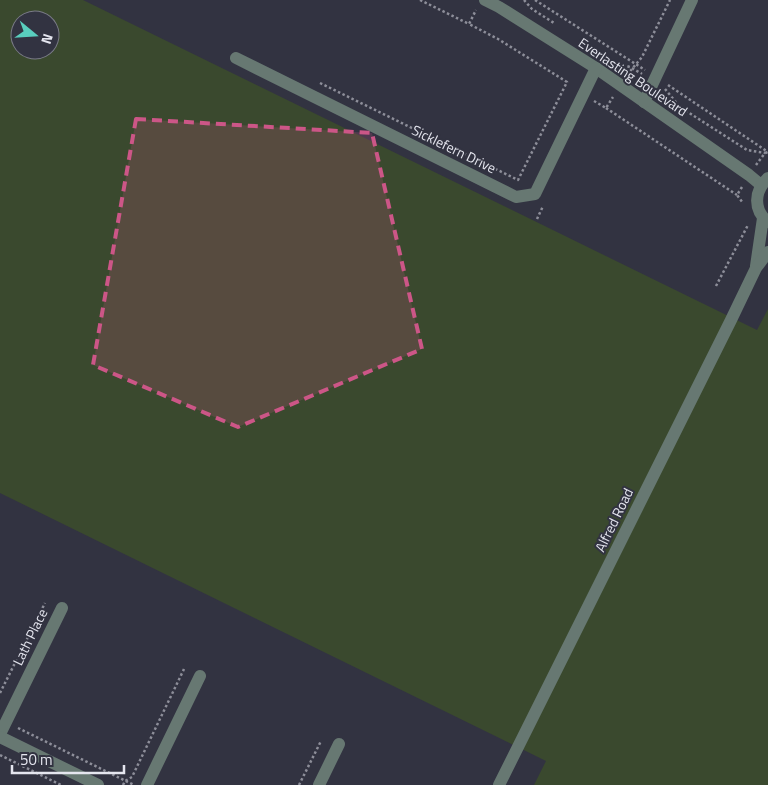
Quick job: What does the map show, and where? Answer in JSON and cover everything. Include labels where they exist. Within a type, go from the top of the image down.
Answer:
[{"type":"street","points":[[644,102],[692,0]]},
{"type":"street","name":"Everlasting Boulevard","points":[[481,4],[501,4],[750,175],[765,182]]},
{"type":"street","name":"Sicklefern Drive","points":[[236,58],[516,197],[535,194],[596,68]]},
{"type":"street","points":[[765,182],[757,193],[756,202],[758,211],[766,220]]},
{"type":"street","name":"Alfred Road","points":[[756,268],[766,220]]},
{"type":"street","name":"Alfred Road","points":[[499,785],[756,268],[768,252]]},
{"type":"street","name":"Lath Place","points":[[0,736],[62,608]]},
{"type":"street","points":[[147,785],[200,676]]},
{"type":"street","points":[[0,736],[98,785]]},
{"type":"street","points":[[319,785],[339,744]]},
{"type":"path","points":[[318,82],[518,180],[567,82],[498,38],[420,0]]},
{"type":"path","points":[[535,0],[768,152]]},
{"type":"path","points":[[606,108],[642,57],[670,0]]},
{"type":"path","points":[[469,24],[481,4]]},
{"type":"path","points":[[593,100],[737,195]]},
{"type":"path","points":[[716,286],[748,224]]},
{"type":"path","points":[[0,693],[45,603]]},
{"type":"path","points":[[123,785],[132,776],[184,670]]},
{"type":"path","points":[[6,722],[134,785]]},
{"type":"path","points":[[299,785],[321,741]]},
{"type":"path","points":[[0,755],[60,785]]},
{"type":"highlighted area","points":[[136,119],[372,133],[422,349],[238,427],[93,365]]},
{"type":"green space","points":[[0,0],[83,0],[757,330],[768,309],[768,785],[534,785],[546,761],[0,493]]}]
